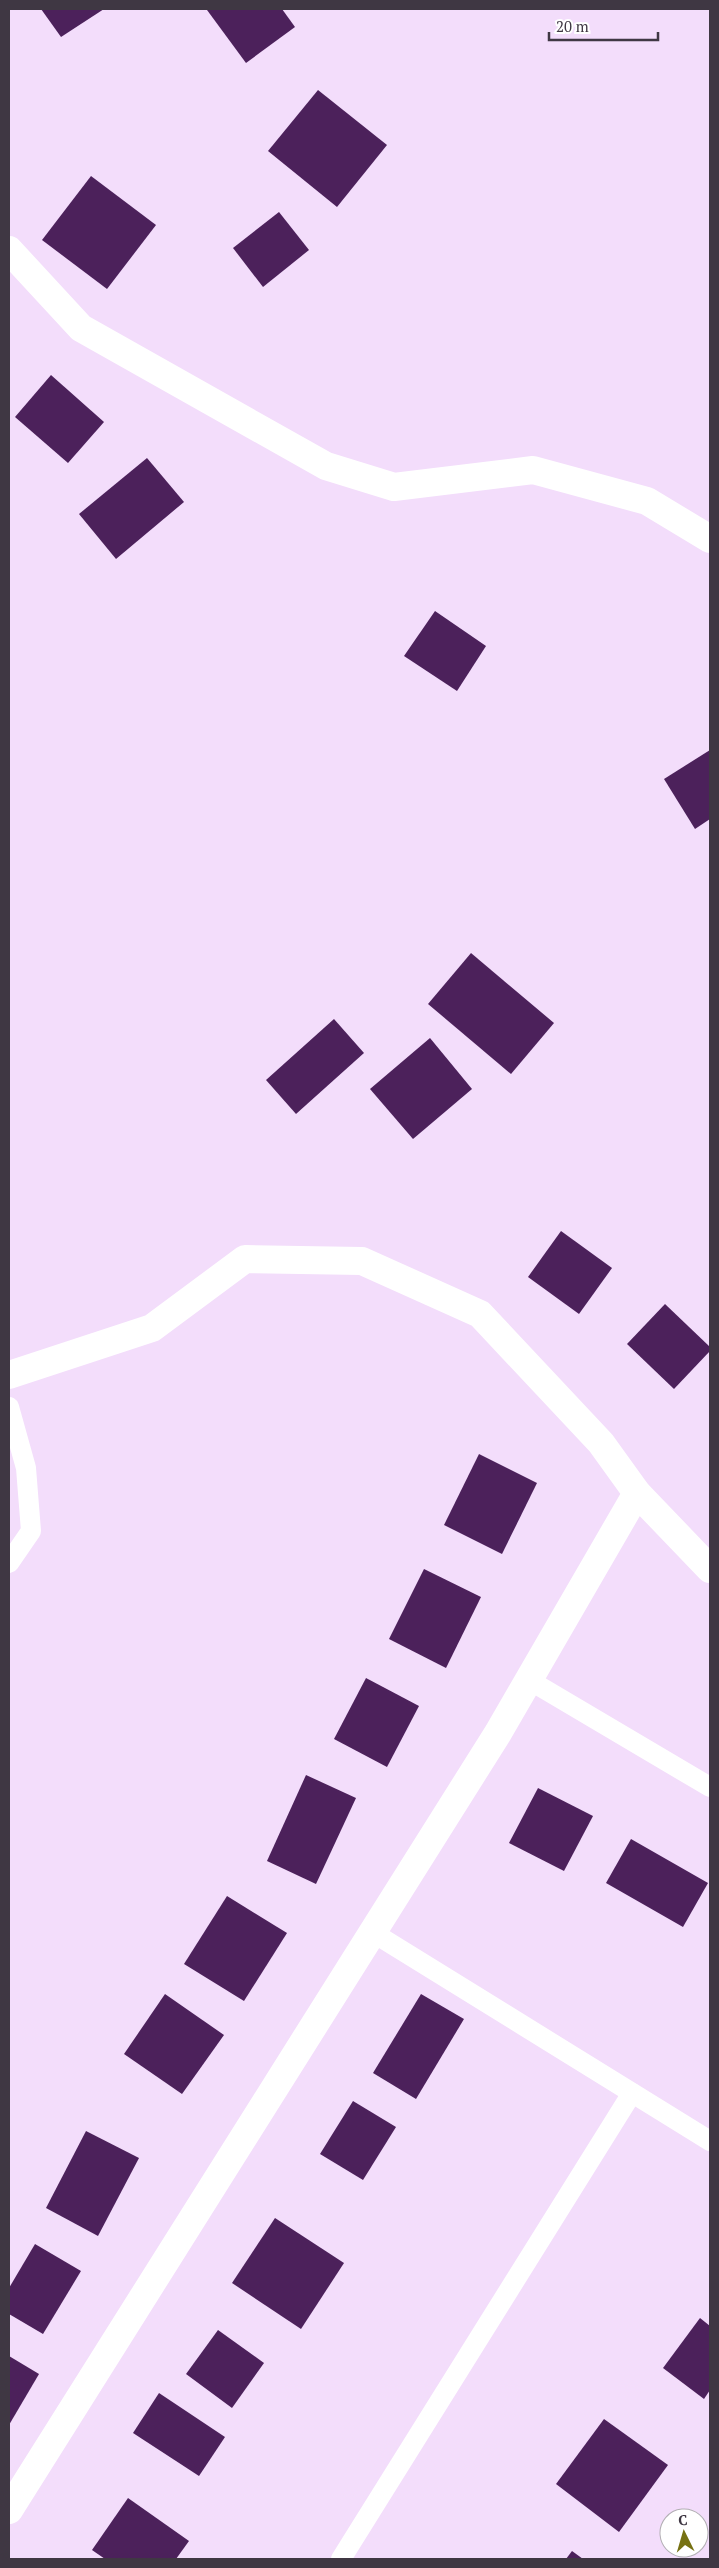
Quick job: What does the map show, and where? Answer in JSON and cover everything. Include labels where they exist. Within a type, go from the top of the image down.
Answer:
[{"type":"street","points":[[9,250],[81,328],[326,466],[394,488],[533,470],[647,501],[710,539]]},
{"type":"street","points":[[9,1376],[152,1328],[245,1259],[362,1261],[480,1314],[601,1443],[637,1493],[710,1570]]},
{"type":"street","points":[[9,2510],[498,1733],[637,1493]]},
{"type":"lane","points":[[9,1407],[26,1468],[31,1531],[9,1563]]},
{"type":"lane","points":[[529,1680],[710,1787]]},
{"type":"lane","points":[[372,1932],[710,2141]]},
{"type":"lane","points":[[341,2559],[632,2093]]},
{"type":"building","points":[[41,9],[104,9],[61,37]]},
{"type":"building","points":[[208,9],[282,9],[295,27],[246,63]]},
{"type":"building","points":[[318,90],[387,145],[337,207],[268,151]]},
{"type":"building","points":[[91,176],[156,225],[107,289],[42,240]]},
{"type":"building","points":[[279,212],[309,250],[263,287],[233,248]]},
{"type":"building","points":[[51,375],[104,422],[68,463],[15,417]]},
{"type":"building","points":[[147,458],[184,502],[116,559],[79,514]]},
{"type":"building","points":[[435,611],[486,646],[457,691],[404,656]]},
{"type":"building","points":[[710,750],[710,819],[695,829],[664,779]]},
{"type":"building","points":[[471,953],[554,1023],[511,1074],[428,1004]]},
{"type":"building","points":[[334,1019],[364,1053],[296,1114],[266,1080]]},
{"type":"building","points":[[430,1038],[472,1089],[413,1139],[370,1089]]},
{"type":"building","points":[[561,1231],[612,1268],[579,1314],[528,1277]]},
{"type":"building","points":[[665,1304],[710,1347],[710,1351],[674,1389],[627,1344]]},
{"type":"building","points":[[479,1454],[537,1483],[502,1554],[444,1525]]},
{"type":"building","points":[[424,1569],[481,1597],[446,1668],[389,1639]]},
{"type":"building","points":[[366,1678],[419,1706],[387,1767],[334,1739]]},
{"type":"building","points":[[306,1775],[356,1798],[316,1884],[267,1861]]},
{"type":"building","points":[[538,1788],[593,1816],[564,1871],[509,1843]]},
{"type":"building","points":[[631,1839],[708,1883],[683,1927],[606,1883]]},
{"type":"building","points":[[227,1896],[287,1933],[244,2001],[184,1964]]},
{"type":"building","points":[[165,1994],[224,2035],[182,2094],[124,2054]]},
{"type":"building","points":[[421,1994],[464,2019],[416,2099],[373,2073]]},
{"type":"building","points":[[353,2101],[396,2127],[363,2180],[320,2154]]},
{"type":"building","points":[[86,2131],[139,2158],[98,2236],[46,2208]]},
{"type":"building","points":[[275,2218],[344,2263],[301,2329],[232,2283]]},
{"type":"building","points":[[35,2244],[81,2271],[43,2334],[9,2314],[9,2288]]},
{"type":"building","points":[[700,2318],[710,2326],[710,2390],[704,2399],[663,2368]]},
{"type":"building","points":[[218,2330],[264,2363],[232,2408],[186,2374]]},
{"type":"building","points":[[9,2356],[39,2374],[9,2425]]},
{"type":"building","points":[[159,2393],[225,2437],[199,2476],[133,2433]]},
{"type":"building","points":[[604,2419],[668,2465],[619,2532],[556,2484]]},
{"type":"building","points":[[128,2498],[189,2541],[176,2559],[105,2559],[92,2550]]},
{"type":"building","points":[[572,2551],[583,2559],[566,2559]]}]
